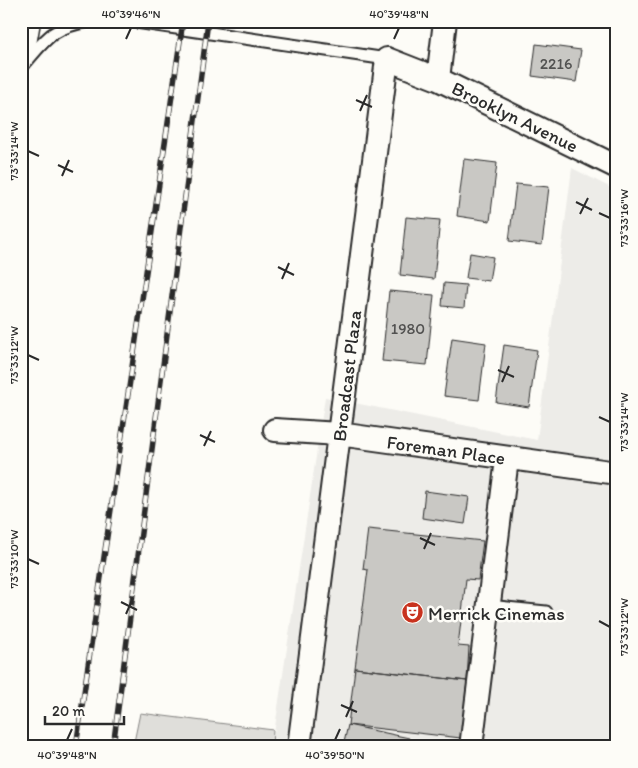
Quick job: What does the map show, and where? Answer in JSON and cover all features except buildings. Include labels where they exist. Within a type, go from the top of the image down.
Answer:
[{"type":"highway","points":[[21,49],[26,21]]},
{"type":"street","name":"Brooklyn Avenue","points":[[445,21],[438,79],[617,167]]},
{"type":"street","points":[[387,59],[438,79]]},
{"type":"street","name":"Broadcast Plaza","points":[[299,747],[387,59]]},
{"type":"street","name":"Foreman Place","points":[[275,430],[339,434],[506,459],[617,473]]},
{"type":"street","points":[[471,747],[506,459]]},
{"type":"lane","points":[[21,68],[48,36],[60,28],[89,21]]},
{"type":"lane","points":[[129,21],[387,59]]},
{"type":"lane","points":[[488,606],[546,612]]},
{"type":"shaded area","points":[[572,168],[617,191],[617,747],[272,747],[325,397],[537,440]]},
{"type":"shaded area","points":[[140,713],[273,730],[272,747],[133,747]]},
{"type":"railway","points":[[76,747],[183,21]]},
{"type":"railway","points":[[113,747],[208,21]]},
{"type":"place","name":"Merrick Cinemas","points":[[412,613]]}]
